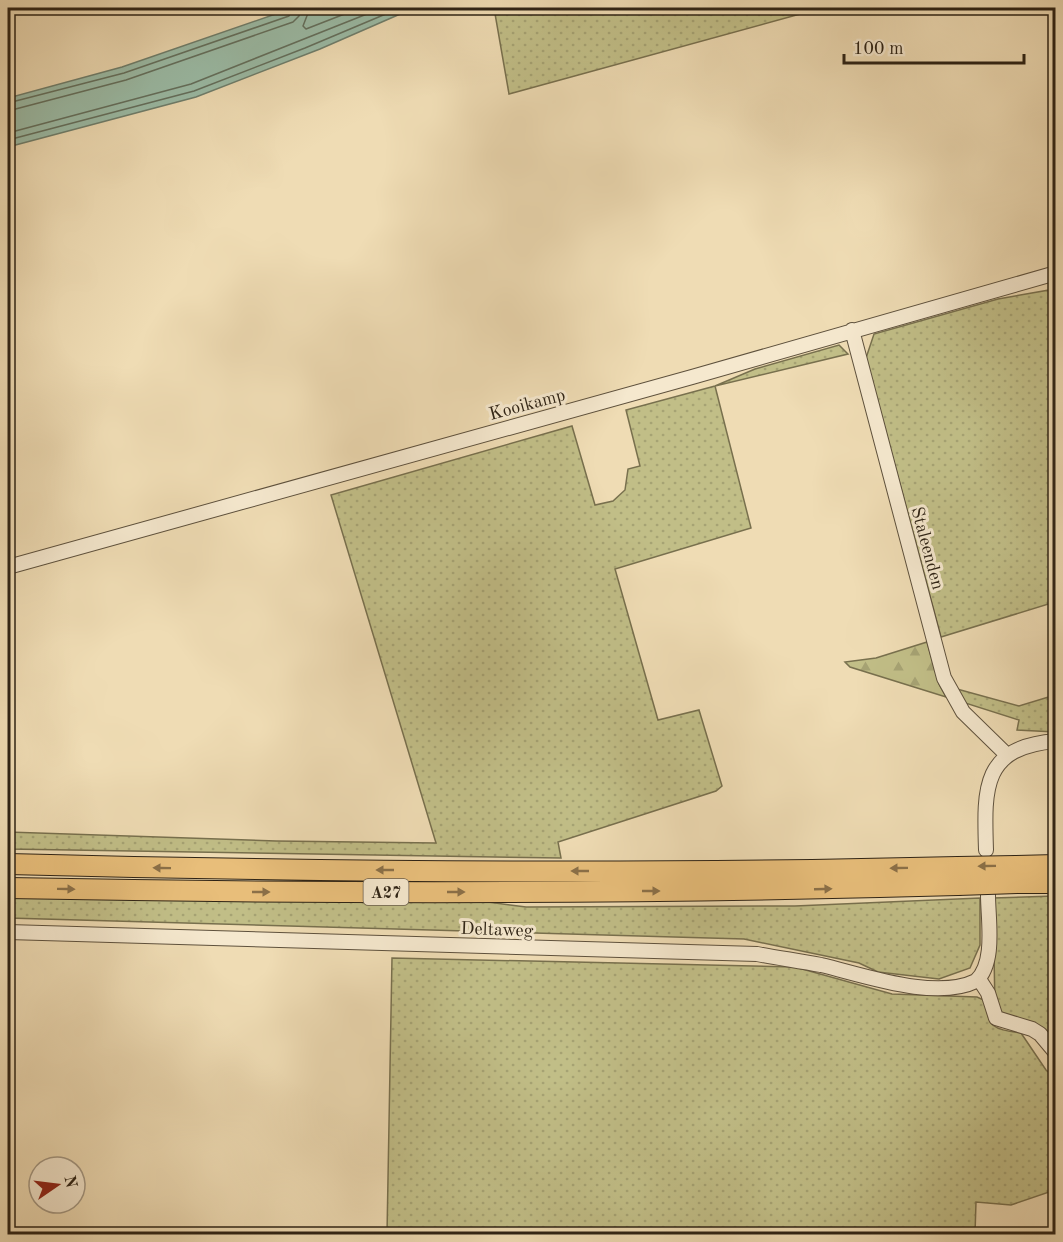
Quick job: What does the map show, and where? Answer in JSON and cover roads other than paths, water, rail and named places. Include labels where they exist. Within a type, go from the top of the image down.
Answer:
[{"type":"highway","name":"A27","points":[[8,864],[232,869],[741,872],[958,876]]},
{"type":"highway","name":"A27","points":[[8,888],[223,892],[600,891],[1017,874],[1056,865]]},
{"type":"highway","name":"A27","points":[[1017,874],[1056,883]]},
{"type":"street","name":"Kooikamp","points":[[8,567],[692,378],[1056,273]]},
{"type":"street","name":"Staleenden","points":[[852,330],[944,678],[963,712],[1007,755]]},
{"type":"street","points":[[987,850],[984,807],[987,790],[997,766],[1011,751],[1032,743],[1056,741]]},
{"type":"street","points":[[988,895],[988,959],[980,979],[988,993],[996,1018],[1032,1029],[1056,1053]]},
{"type":"street","name":"Deltaweg","points":[[8,932],[757,954],[821,965],[876,981],[918,986],[960,987],[980,979]]},
{"type":"water","points":[[293,8],[414,8],[320,49],[196,97],[8,147],[8,98],[122,67]]}]
